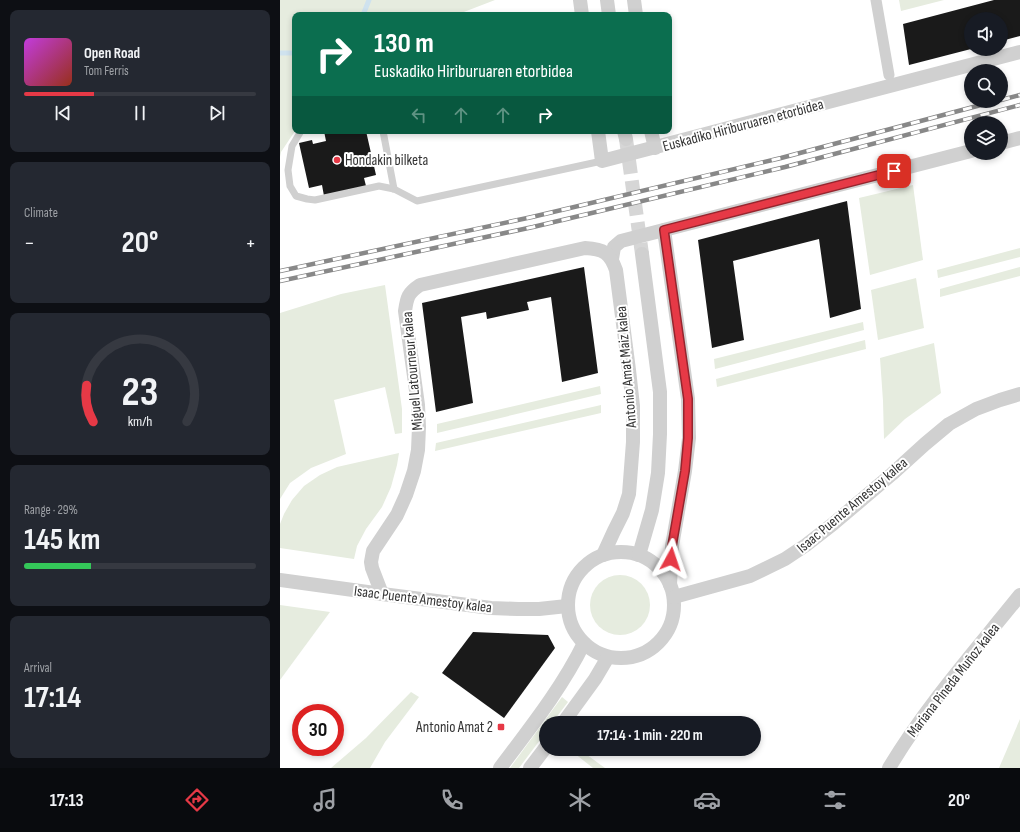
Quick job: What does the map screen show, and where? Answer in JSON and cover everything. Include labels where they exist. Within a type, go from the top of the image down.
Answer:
[{"type":"street","points":[[580,0],[582,12]]},
{"type":"street","points":[[607,0],[609,12]]},
{"type":"street","points":[[634,0],[636,12]]},
{"type":"street","points":[[876,0],[888,74]]},
{"type":"street","name":"Euskadiko Hiriburuaren etorbidea","points":[[602,162],[1020,52]]},
{"type":"street","points":[[598,134],[602,162]]},
{"type":"street","points":[[652,134],[655,148]]},
{"type":"street","points":[[1008,141],[1020,138]]},
{"type":"street","points":[[607,255],[621,242],[964,153]]},
{"type":"street","points":[[664,230],[688,399],[688,445],[672,546],[673,615],[668,631],[657,645],[642,654],[625,658],[608,657],[595,652],[575,633],[569,620],[567,606],[569,590],[577,575],[588,563],[603,555],[621,552],[639,555],[649,560],[665,575],[672,591]]},
{"type":"street","name":"Miguel Latourneur kalea","points":[[382,594],[372,568],[371,562],[373,551],[397,515],[403,502],[414,471],[418,450],[418,405],[405,311],[407,300],[412,291],[420,286],[586,248],[595,249],[607,255]]},
{"type":"street","name":"Antonio Amat Maiz kalea","points":[[639,555],[652,510],[658,473],[660,434],[660,392],[642,254]]},
{"type":"street","name":"Antonio Amat Maiz kalea","points":[[603,555],[623,513],[627,500],[633,442],[633,406],[616,270],[607,255]]},
{"type":"street","name":"Isaac Puente Amestoy kalea","points":[[672,591],[750,576],[785,560],[833,524],[949,424],[976,410],[1020,394]]},
{"type":"street","name":"Isaac Puente Amestoy kalea","points":[[280,580],[491,608],[532,609],[567,606]]},
{"type":"street","name":"Mariana Pineda Muñoz kalea","points":[[889,768],[900,749],[932,704],[1020,595]]},
{"type":"street","points":[[500,768],[562,683],[584,643]]},
{"type":"street","points":[[568,716],[595,679],[608,657]]},
{"type":"street","points":[[530,768],[539,756]]},
{"type":"lane","points":[[299,134],[292,146],[288,170],[290,186],[296,196],[315,200],[379,186],[394,189],[384,134]]},
{"type":"lane","name":"Euskadiko Hiriburuaren etorbidea","points":[[394,189],[416,201],[602,162]]},
{"type":"shaded area","points":[[280,0],[495,0],[464,12],[292,12],[293,134],[281,152],[280,157]]},
{"type":"shaded area","points":[[899,0],[944,0],[901,11]]},
{"type":"shaded area","points":[[913,185],[923,260],[870,275],[859,198]]},
{"type":"shaded area","points":[[1020,248],[1020,257],[938,278],[937,270]]},
{"type":"shaded area","points":[[1020,267],[1020,276],[940,297],[940,289]]},
{"type":"shaded area","points":[[916,278],[924,328],[878,340],[871,290]]},
{"type":"shaded area","points":[[385,285],[402,409],[402,433],[395,434],[385,387],[334,400],[346,454],[311,468],[290,483],[280,499],[280,313],[341,294]]},
{"type":"shaded area","points":[[863,322],[864,330],[715,369],[714,359]]},
{"type":"shaded area","points":[[865,340],[866,349],[717,387],[716,379]]},
{"type":"shaded area","points":[[934,343],[941,393],[905,419],[884,439],[880,358]]},
{"type":"shaded area","points":[[600,386],[601,394],[437,433],[437,424]]},
{"type":"shaded area","points":[[601,405],[601,413],[435,451],[436,443]]},
{"type":"shaded area","points":[[399,453],[391,487],[382,507],[366,529],[357,546],[354,559],[280,548],[280,524],[292,500],[304,486],[320,475],[337,467]]},
{"type":"shaded area","points":[[620,575],[637,580],[645,588],[650,605],[645,622],[637,630],[620,635],[603,630],[595,622],[590,605],[595,588],[603,580]]},
{"type":"shaded area","points":[[280,605],[330,612],[280,680]]},
{"type":"shaded area","points":[[411,692],[419,697],[385,742],[370,768],[331,768],[366,738]]},
{"type":"shaded area","points":[[562,697],[568,702],[557,716],[548,716]]},
{"type":"shaded area","points":[[1020,719],[1020,768],[999,768]]},
{"type":"shaded area","points":[[539,728],[539,741],[519,768],[510,768]]},
{"type":"shaded area","points":[[578,756],[589,756],[605,768],[593,768]]},
{"type":"building","points":[[994,0],[1020,0],[1020,36],[1008,39],[1008,12],[964,12],[964,51],[909,65],[903,24]]},
{"type":"building","name":"Hondakin bilketa","points":[[325,134],[367,134],[376,175],[364,178],[366,186],[324,196],[322,185],[309,188],[299,143],[312,140],[313,144],[326,141]]},
{"type":"building","points":[[847,201],[861,309],[830,318],[819,239],[733,261],[744,340],[712,348],[698,240]]},
{"type":"building","points":[[584,267],[598,373],[562,382],[551,297],[527,302],[529,310],[487,319],[486,312],[461,317],[473,403],[436,412],[422,303]]},
{"type":"building","points":[[473,632],[548,635],[555,648],[504,718],[442,673]]},
{"type":"waterway","points":[[364,12],[369,0]]},
{"type":"waterway","points":[[280,53],[292,53]]},
{"type":"tunnel","points":[[626,139],[642,254]]},
{"type":"railway","points":[[1008,98],[1020,95]]},
{"type":"railway","points":[[280,281],[533,227],[785,167],[1020,105]]},
{"type":"railway","points":[[280,271],[532,217],[781,158],[970,108]]},
{"type":"place","name":"Hondakin bilketa","points":[[337,160]]},
{"type":"place","name":"Antonio Amat 2","points":[[501,727]]},
{"type":"route","points":[[671,559],[685,471],[688,438],[688,399],[664,230],[894,171]]}]
